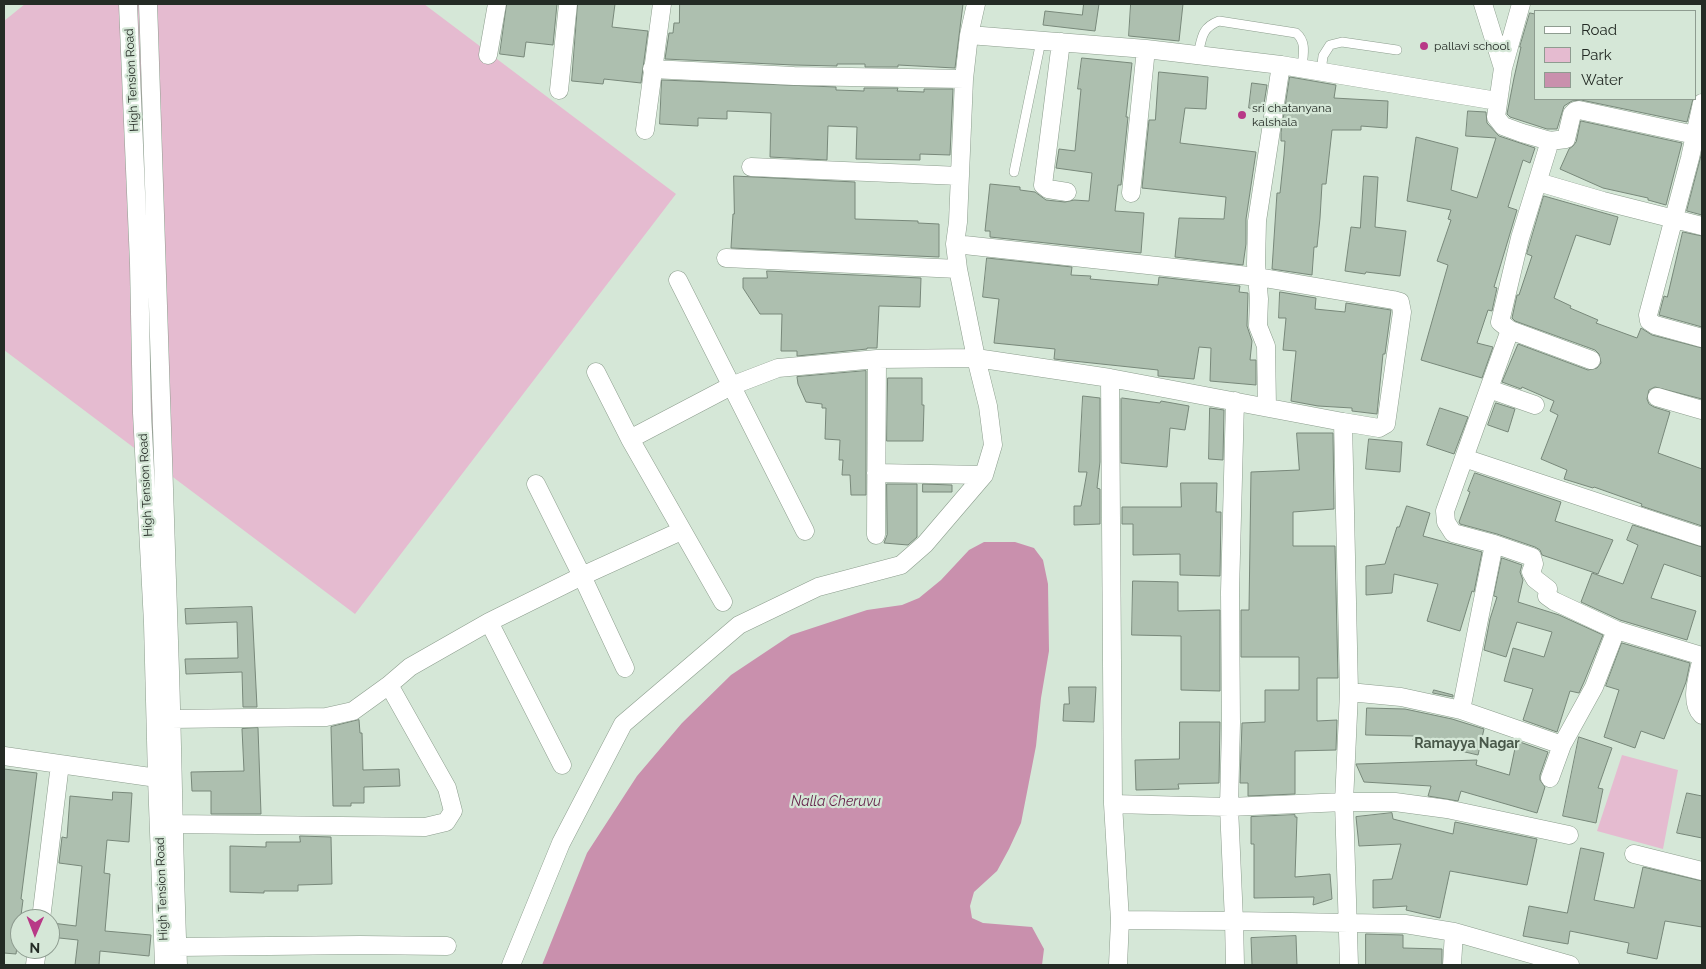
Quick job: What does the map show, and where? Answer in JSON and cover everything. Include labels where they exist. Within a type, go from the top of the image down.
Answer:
[{"type":"street","name":"High Tension Road","points":[[128,4],[139,262],[142,413],[147,502],[158,563],[171,719],[178,965]]},
{"type":"street","name":"High Tension Road","points":[[148,4],[165,502],[158,563],[157,778],[164,965]]},
{"type":"street","points":[[488,55],[497,4]]},
{"type":"street","points":[[560,90],[568,4]]},
{"type":"street","points":[[645,130],[662,4]]},
{"type":"street","points":[[510,965],[561,843],[623,724],[739,625],[818,587],[901,564],[925,544],[984,475],[994,445],[988,406],[958,269],[955,244],[958,222],[964,79],[969,35],[976,4]]},
{"type":"street","points":[[1483,4],[1503,68]]},
{"type":"street","points":[[1521,4],[1503,68],[1497,101],[1496,117],[1503,126],[1550,141],[1566,139],[1572,114],[1579,110],[1695,135]]},
{"type":"street","points":[[969,35],[1146,49],[1281,65],[1497,101]]},
{"type":"street","points":[[1060,42],[1043,185],[1048,189],[1067,192]]},
{"type":"street","points":[[1131,193],[1146,49]]},
{"type":"street","points":[[1267,407],[1266,346],[1258,326],[1259,299],[1256,264],[1258,221],[1281,65]]},
{"type":"street","points":[[652,69],[794,76],[964,79]]},
{"type":"street","points":[[1702,103],[1695,135],[1696,160],[1674,218],[1648,315],[1649,321],[1655,326],[1702,338]]},
{"type":"street","points":[[1550,141],[1520,238],[1500,322],[1510,330],[1591,360]]},
{"type":"street","points":[[751,167],[960,176]]},
{"type":"street","points":[[1538,182],[1603,201],[1702,226]]},
{"type":"street","points":[[630,439],[732,386],[778,368],[877,359],[976,358],[1110,378],[1379,428],[1386,424],[1402,312],[1400,302],[1258,277],[955,244]]},
{"type":"street","points":[[726,258],[958,269]]},
{"type":"street","points":[[678,280],[805,531]]},
{"type":"street","points":[[1510,330],[1445,511],[1446,522],[1453,533],[1532,557],[1534,564],[1531,572],[1535,579],[1548,589],[1547,596],[1554,601],[1616,630],[1702,656],[1694,698],[1698,711],[1702,715]]},
{"type":"street","points":[[876,535],[877,359]]},
{"type":"street","points":[[596,372],[630,439],[723,602]]},
{"type":"street","points":[[1110,378],[1113,804],[1120,920],[1118,965]]},
{"type":"street","points":[[1489,389],[1535,405]]},
{"type":"street","points":[[1657,397],[1702,410]]},
{"type":"street","points":[[1235,401],[1230,592],[1232,723],[1229,807],[1235,965]]},
{"type":"street","points":[[1342,422],[1349,692],[1344,802],[1349,965]]},
{"type":"street","points":[[1464,458],[1702,537]]},
{"type":"street","points":[[876,473],[984,475]]},
{"type":"street","points":[[536,484],[625,668]]},
{"type":"street","points":[[147,502],[165,502]]},
{"type":"street","points":[[171,719],[326,717],[353,711],[410,667],[489,622],[582,576],[681,531]]},
{"type":"street","points":[[1461,710],[1494,544]]},
{"type":"street","points":[[489,622],[562,765]]},
{"type":"street","points":[[1550,778],[1562,745],[1594,687],[1616,630]]},
{"type":"street","points":[[173,824],[425,827],[446,822],[454,811],[447,788],[389,685]]},
{"type":"street","points":[[1349,692],[1401,697],[1461,710],[1562,745]]},
{"type":"street","points":[[4,756],[157,778]]},
{"type":"street","points":[[42,909],[60,764]]},
{"type":"street","points":[[1113,804],[1229,807],[1344,802],[1395,802],[1447,809],[1569,835]]},
{"type":"street","points":[[1634,854],[1702,871]]},
{"type":"street","points":[[1120,920],[1405,924],[1454,932],[1570,965]]},
{"type":"street","points":[[1452,965],[1454,932]]},
{"type":"street","points":[[177,947],[447,946]]},
{"type":"lane","points":[[1198,56],[1204,30],[1210,24],[1219,21],[1296,33],[1304,45],[1302,68]]},
{"type":"lane","points":[[1014,172],[1041,41]]},
{"type":"lane","points":[[1321,72],[1323,56],[1330,45],[1342,42],[1398,50]]},
{"type":"green space","points":[[25,4],[424,4],[676,194],[355,614],[4,350],[4,21]]},
{"type":"green space","points":[[1622,755],[1678,770],[1663,849],[1597,831]]},
{"type":"water","name":"Nalla Cheruvu","points":[[984,542],[1015,542],[1034,548],[1043,560],[1048,584],[1049,651],[1041,698],[1036,746],[1021,823],[997,871],[974,892],[970,906],[972,918],[983,923],[1032,927],[1044,949],[1042,965],[542,965],[587,853],[637,776],[682,723],[731,675],[791,635],[867,610],[902,605],[919,598],[941,580],[969,550]]},
{"type":"building","points":[[507,4],[557,4],[553,45],[526,42],[524,57],[500,54]]},
{"type":"building","points":[[578,4],[615,4],[612,27],[648,31],[641,83],[604,79],[603,84],[572,81]]},
{"type":"building","points":[[680,4],[963,4],[955,68],[898,65],[898,67],[865,67],[865,64],[837,64],[837,66],[794,65],[665,59],[669,33],[673,33],[674,23],[679,23]]},
{"type":"building","points":[[1084,4],[1099,4],[1095,31],[1043,25],[1045,11],[1082,15]]},
{"type":"building","points":[[1131,4],[1183,4],[1179,41],[1129,36]]},
{"type":"building","points":[[1530,13],[1534,14],[1534,100],[1581,100],[1572,101],[1564,106],[1557,129],[1547,129],[1510,117],[1507,114],[1520,47]]},
{"type":"building","points":[[1082,58],[1132,63],[1121,185],[1118,185],[1115,211],[1144,213],[1141,253],[990,237],[990,231],[985,231],[990,184],[1020,187],[1020,190],[1035,192],[1046,200],[1065,202],[1074,200],[1089,201],[1092,173],[1056,168],[1059,149],[1075,151],[1081,89],[1078,89]]},
{"type":"building","points":[[1159,72],[1208,77],[1206,109],[1185,108],[1180,143],[1256,152],[1246,219],[1246,244],[1243,265],[1175,257],[1179,218],[1224,219],[1226,197],[1142,188],[1149,120],[1155,120]]},
{"type":"building","points":[[1290,77],[1336,85],[1334,98],[1388,101],[1387,128],[1361,126],[1361,130],[1332,130],[1326,184],[1322,184],[1317,247],[1314,247],[1312,275],[1272,269],[1277,193],[1280,193],[1285,141],[1281,141],[1281,133]]},
{"type":"building","points":[[662,80],[836,87],[836,90],[864,91],[864,88],[898,88],[897,91],[924,92],[924,89],[953,89],[950,155],[920,154],[920,160],[856,159],[857,127],[828,126],[827,160],[770,157],[771,113],[727,111],[727,119],[698,118],[698,126],[660,124]]},
{"type":"building","points":[[1252,83],[1267,85],[1263,110],[1249,108]]},
{"type":"building","points":[[1581,100],[1693,100],[1687,122]]},
{"type":"building","points":[[1468,111],[1486,112],[1487,123],[1499,136],[1535,148],[1530,163],[1523,160],[1508,207],[1517,210],[1494,287],[1497,288],[1492,311],[1488,310],[1477,343],[1493,347],[1482,378],[1421,360],[1448,265],[1437,261],[1451,220],[1448,219],[1451,210],[1407,201],[1416,137],[1458,148],[1451,190],[1477,198],[1496,138],[1466,136]]},
{"type":"building","points":[[1581,121],[1682,143],[1666,205],[1648,200],[1648,198],[1603,188],[1560,169],[1569,149],[1576,142]]},
{"type":"building","points":[[1702,152],[1702,215],[1687,211]]},
{"type":"building","points":[[734,176],[855,182],[855,219],[918,221],[918,223],[939,224],[939,257],[731,248],[734,214]]},
{"type":"building","points":[[1364,176],[1378,177],[1375,227],[1406,231],[1400,276],[1345,271],[1351,227],[1360,228]]},
{"type":"building","points":[[1544,196],[1618,217],[1610,245],[1576,235],[1554,298],[1571,306],[1570,308],[1598,320],[1596,323],[1637,338],[1641,328],[1652,335],[1702,348],[1702,399],[1655,387],[1649,390],[1647,399],[1649,404],[1654,407],[1670,412],[1658,453],[1702,469],[1702,526],[1641,506],[1642,504],[1594,487],[1564,479],[1567,470],[1541,459],[1558,415],[1550,411],[1554,401],[1522,387],[1521,389],[1502,382],[1518,344],[1588,370],[1597,368],[1601,363],[1599,354],[1595,350],[1515,321],[1512,318],[1517,295],[1519,295],[1532,256],[1527,254]]},
{"type":"building","points":[[1683,232],[1702,236],[1702,327],[1659,315],[1664,296],[1667,297]]},
{"type":"building","points":[[987,258],[1072,267],[1071,275],[1091,276],[1090,279],[1158,285],[1159,277],[1240,286],[1239,292],[1248,293],[1247,326],[1252,341],[1250,360],[1256,360],[1256,385],[1210,381],[1211,348],[1199,347],[1194,379],[1158,376],[1158,370],[1054,359],[1055,349],[994,343],[999,299],[983,297]]},
{"type":"building","points":[[767,271],[921,278],[920,307],[879,306],[877,348],[797,356],[797,351],[781,351],[782,314],[760,314],[743,288],[743,278],[767,278]]},
{"type":"building","points":[[1280,292],[1316,298],[1315,309],[1345,312],[1346,303],[1391,310],[1385,354],[1383,354],[1377,414],[1352,411],[1352,408],[1318,406],[1291,401],[1296,351],[1283,350],[1286,318],[1279,318]]},
{"type":"building","points":[[866,371],[866,495],[851,495],[850,475],[842,475],[843,460],[839,460],[840,440],[825,439],[826,408],[822,408],[822,404],[806,402],[797,377]]},
{"type":"building","points":[[888,378],[922,378],[922,405],[924,405],[923,441],[887,441]]},
{"type":"building","points":[[1083,396],[1100,398],[1100,462],[1097,488],[1100,489],[1100,524],[1074,525],[1074,506],[1081,506],[1087,472],[1079,472]]},
{"type":"building","points":[[1122,398],[1160,403],[1161,401],[1189,406],[1185,430],[1170,428],[1167,467],[1121,463]]},
{"type":"building","points":[[1496,403],[1515,409],[1508,432],[1488,425]]},
{"type":"building","points":[[1210,408],[1224,410],[1223,460],[1209,459]]},
{"type":"building","points":[[1440,408],[1468,417],[1454,454],[1427,445]]},
{"type":"building","points":[[1297,433],[1333,433],[1334,509],[1293,512],[1293,546],[1335,546],[1338,678],[1317,678],[1317,721],[1337,720],[1336,750],[1295,751],[1295,794],[1248,796],[1248,783],[1240,783],[1242,723],[1265,722],[1265,690],[1299,690],[1299,657],[1241,657],[1241,610],[1249,610],[1251,472],[1299,470]]},
{"type":"building","points":[[1369,439],[1402,442],[1400,472],[1366,469]]},
{"type":"building","points":[[1475,473],[1561,502],[1555,521],[1613,540],[1598,574],[1542,555],[1540,550],[1535,547],[1460,524],[1459,522],[1470,492],[1468,491]]},
{"type":"building","points":[[1181,483],[1217,483],[1216,512],[1221,512],[1220,576],[1180,575],[1180,554],[1133,555],[1133,524],[1122,524],[1122,507],[1181,507]]},
{"type":"building","points":[[887,484],[917,484],[917,537],[908,545],[884,543],[887,535]]},
{"type":"building","points":[[923,484],[952,485],[952,492],[923,492]]},
{"type":"building","points":[[1407,506],[1430,513],[1423,536],[1482,552],[1474,592],[1472,591],[1460,631],[1427,621],[1438,584],[1394,574],[1392,593],[1366,595],[1366,566],[1385,564],[1397,527],[1399,527]]},
{"type":"building","points":[[1633,525],[1702,547],[1702,577],[1664,564],[1651,598],[1696,611],[1687,640],[1620,620],[1581,602],[1592,573],[1623,584],[1638,545],[1627,540]]},
{"type":"building","points":[[1502,558],[1522,565],[1520,572],[1523,580],[1518,602],[1559,615],[1603,635],[1579,693],[1570,691],[1557,732],[1523,720],[1533,689],[1504,681],[1513,648],[1544,657],[1552,632],[1517,622],[1506,657],[1484,650],[1490,619],[1497,597],[1494,596]]},
{"type":"building","points":[[1133,581],[1178,582],[1178,611],[1220,610],[1220,691],[1181,690],[1181,636],[1132,635]]},
{"type":"building","points":[[252,607],[257,707],[243,707],[242,672],[186,674],[185,659],[238,658],[237,622],[186,624],[185,609]]},
{"type":"building","points":[[1622,643],[1690,663],[1686,682],[1664,739],[1641,731],[1635,748],[1604,737],[1619,690],[1606,686]]},
{"type":"building","points":[[1069,687],[1096,687],[1094,722],[1063,721],[1064,704],[1069,704]]},
{"type":"building","points":[[1434,690],[1453,695],[1453,697],[1433,693]]},
{"type":"building","points":[[1367,708],[1405,709],[1452,719],[1484,729],[1478,755],[1413,740],[1414,736],[1366,735]]},
{"type":"building","points":[[359,720],[360,733],[362,733],[363,770],[399,769],[400,786],[364,787],[364,803],[351,803],[351,806],[333,806],[331,727]]},
{"type":"building","points":[[1180,722],[1220,722],[1219,783],[1178,784],[1179,789],[1136,790],[1135,760],[1179,759]]},
{"type":"building","points":[[258,728],[261,814],[211,814],[211,791],[192,791],[191,772],[244,771],[242,729]]},
{"type":"building","points":[[1579,737],[1612,748],[1598,788],[1603,789],[1596,823],[1563,816]]},
{"type":"building","points":[[1517,741],[1548,752],[1540,775],[1540,780],[1545,787],[1537,813],[1461,791],[1458,801],[1428,796],[1431,786],[1364,782],[1356,764],[1477,760],[1476,765],[1509,775]]},
{"type":"building","points":[[4,769],[37,773],[21,899],[23,900],[22,909],[10,909],[10,954],[4,953]]},
{"type":"building","points":[[113,792],[132,793],[129,842],[107,840],[104,873],[110,874],[105,931],[151,935],[149,956],[100,951],[99,965],[75,965],[78,940],[60,938],[60,924],[76,926],[82,866],[59,863],[62,837],[67,838],[70,796],[112,800]]},
{"type":"building","points":[[1687,793],[1702,796],[1702,838],[1677,833]]},
{"type":"building","points":[[1392,813],[1393,819],[1453,834],[1455,822],[1537,839],[1527,885],[1450,871],[1440,918],[1406,910],[1407,906],[1373,908],[1373,880],[1392,879],[1401,844],[1359,846],[1356,817]]},
{"type":"building","points":[[1295,815],[1297,817],[1295,877],[1330,874],[1332,899],[1313,905],[1314,897],[1254,898],[1254,844],[1251,844],[1251,817]]},
{"type":"building","points":[[300,836],[331,837],[332,884],[298,885],[298,891],[230,892],[230,846],[266,847],[266,842],[300,842]]},
{"type":"building","points":[[1581,848],[1604,853],[1594,900],[1634,908],[1643,867],[1702,881],[1702,927],[1665,921],[1657,959],[1627,953],[1629,943],[1570,931],[1568,944],[1523,936],[1529,906],[1567,913]]},
{"type":"building","points":[[1366,934],[1403,935],[1403,948],[1442,949],[1442,965],[1366,965]]},
{"type":"building","points":[[1296,936],[1297,965],[1252,965],[1251,938]]},
{"type":"place","name":"pallavi school","points":[[1424,46]]},
{"type":"place","name":"sri chatanyana kalshala","points":[[1242,115]]},
{"type":"district","name":"Ramayya Nagar","points":[[1467,744]]}]
